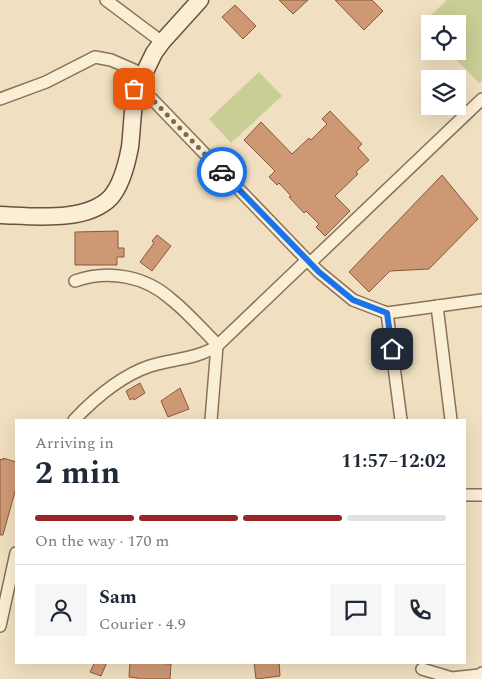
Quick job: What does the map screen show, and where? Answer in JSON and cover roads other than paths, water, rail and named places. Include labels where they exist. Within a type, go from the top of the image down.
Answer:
[{"type":"main road","points":[[0,215],[48,217],[73,214],[90,210],[111,197],[119,184],[125,168],[139,88],[154,53],[200,0]]},
{"type":"street","points":[[106,0],[162,42]]},
{"type":"street","points":[[0,99],[46,82],[95,57],[111,60],[152,99],[308,262],[353,300],[387,313],[482,300]]},
{"type":"street","points":[[75,419],[106,391],[134,373],[150,366],[204,353],[217,346],[482,99]]},
{"type":"street","points":[[75,281],[92,276],[112,275],[146,283],[172,299],[213,340],[217,346],[211,419]]},
{"type":"street","points":[[437,306],[451,419]]},
{"type":"street","points":[[387,313],[401,419]]},
{"type":"street","points":[[466,495],[482,495]]},
{"type":"street","points":[[0,626],[15,558]]},
{"type":"street","points":[[420,670],[452,678],[479,676],[482,673]]}]
